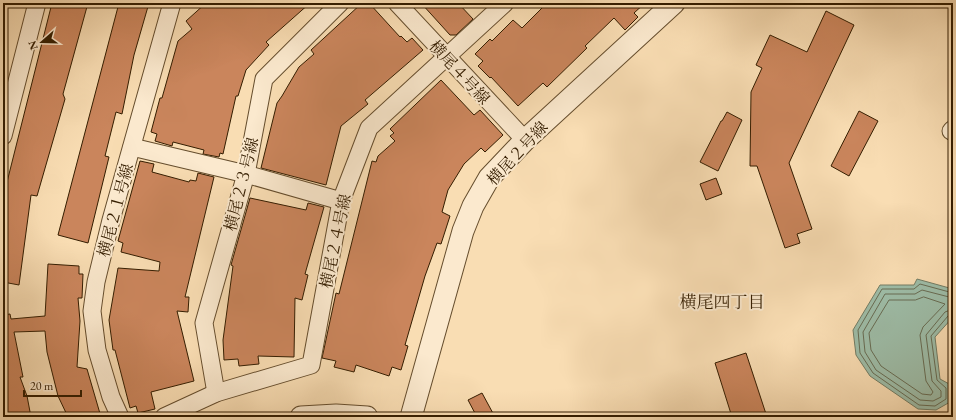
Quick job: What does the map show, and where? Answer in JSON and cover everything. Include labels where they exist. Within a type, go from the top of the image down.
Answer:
[{"type":"street","points":[[3,136],[37,3]]},
{"type":"street","name":"横尾２１号線","points":[[120,417],[111,397],[97,350],[92,311],[96,282],[111,220],[172,3]]},
{"type":"street","name":"横尾２３号線","points":[[216,393],[204,322],[246,174],[264,79],[340,3]]},
{"type":"street","name":"横尾４号線","points":[[397,3],[525,140]]},
{"type":"street","name":"横尾２４号線","points":[[216,393],[311,365],[341,201],[368,128],[445,56],[505,3]]},
{"type":"street","name":"横尾２号線","points":[[411,417],[463,231],[473,206],[490,178],[525,140],[674,3]]},
{"type":"street","points":[[132,147],[246,174],[341,201]]},
{"type":"street","points":[[164,417],[216,393]]},
{"type":"street","points":[[301,417],[336,415],[367,417]]},
{"type":"water","points":[[917,279],[953,289],[953,317],[935,337],[940,379],[951,385],[950,402],[936,410],[918,409],[870,376],[856,355],[853,330],[880,285],[914,285]]},
{"type":"building","points":[[52,3],[88,3],[63,94],[65,99],[37,196],[31,195],[19,285],[3,282],[3,198]]},
{"type":"building","points":[[119,3],[149,3],[134,55],[122,114],[116,112],[105,156],[109,157],[88,243],[58,235]]},
{"type":"building","points":[[206,3],[310,3],[266,42],[269,45],[246,70],[238,96],[236,96],[223,154],[220,153],[219,157],[203,154],[204,150],[173,142],[172,146],[155,141],[157,134],[151,132],[178,41],[192,29],[186,21]]},
{"type":"building","points":[[362,3],[369,3],[400,37],[401,36],[407,42],[412,38],[423,50],[365,100],[368,104],[341,126],[326,185],[261,168],[277,103],[299,67],[314,54],[311,50]]},
{"type":"building","points":[[421,3],[458,3],[473,19],[456,35],[450,35]]},
{"type":"building","points":[[547,3],[645,3],[634,13],[638,17],[625,30],[614,18],[585,46],[587,48],[547,87],[543,83],[518,106],[491,77],[490,78],[478,66],[483,61],[475,54],[490,39],[492,41],[513,20],[522,28]]},
{"type":"building","points":[[826,11],[854,25],[789,163],[812,229],[797,234],[800,243],[785,248],[757,166],[750,166],[751,92],[762,68],[756,65],[770,35],[807,52]]},
{"type":"building","points":[[441,80],[474,115],[480,110],[503,135],[485,152],[481,148],[464,164],[448,190],[442,212],[450,216],[441,244],[437,243],[425,276],[405,345],[408,346],[401,370],[392,367],[389,376],[356,365],[354,372],[334,367],[336,361],[322,358],[336,293],[339,294],[372,161],[376,162],[378,156],[395,141],[390,136],[394,133],[390,129]]},
{"type":"building","points":[[859,111],[878,121],[849,176],[831,166]]},
{"type":"building","points":[[727,112],[742,120],[718,171],[700,162]]},
{"type":"building","points":[[140,161],[154,164],[152,172],[189,182],[190,180],[196,181],[198,173],[214,177],[185,297],[189,297],[188,312],[177,311],[194,381],[151,392],[155,409],[138,413],[136,406],[130,408],[115,350],[113,350],[109,320],[118,268],[159,271],[160,262],[121,252],[123,243],[118,241]]},
{"type":"building","points":[[716,178],[722,194],[706,200],[700,184]]},
{"type":"building","points":[[250,198],[306,210],[308,203],[324,207],[305,274],[308,275],[302,300],[295,298],[294,357],[258,356],[259,364],[239,366],[238,359],[224,360],[223,340],[233,266],[231,265]]},
{"type":"building","points":[[48,264],[79,266],[79,274],[83,274],[82,298],[78,298],[80,321],[77,367],[87,369],[101,417],[68,417],[58,396],[47,352],[45,331],[14,332],[23,377],[20,377],[27,396],[31,417],[3,417],[3,315],[10,314],[11,319],[45,316]]},
{"type":"building","points":[[746,353],[767,417],[732,417],[715,363]]},
{"type":"building","points":[[482,393],[495,417],[477,417],[468,400]]},
{"type":"district","name":"横尾四丁目","points":[[722,302]]}]
